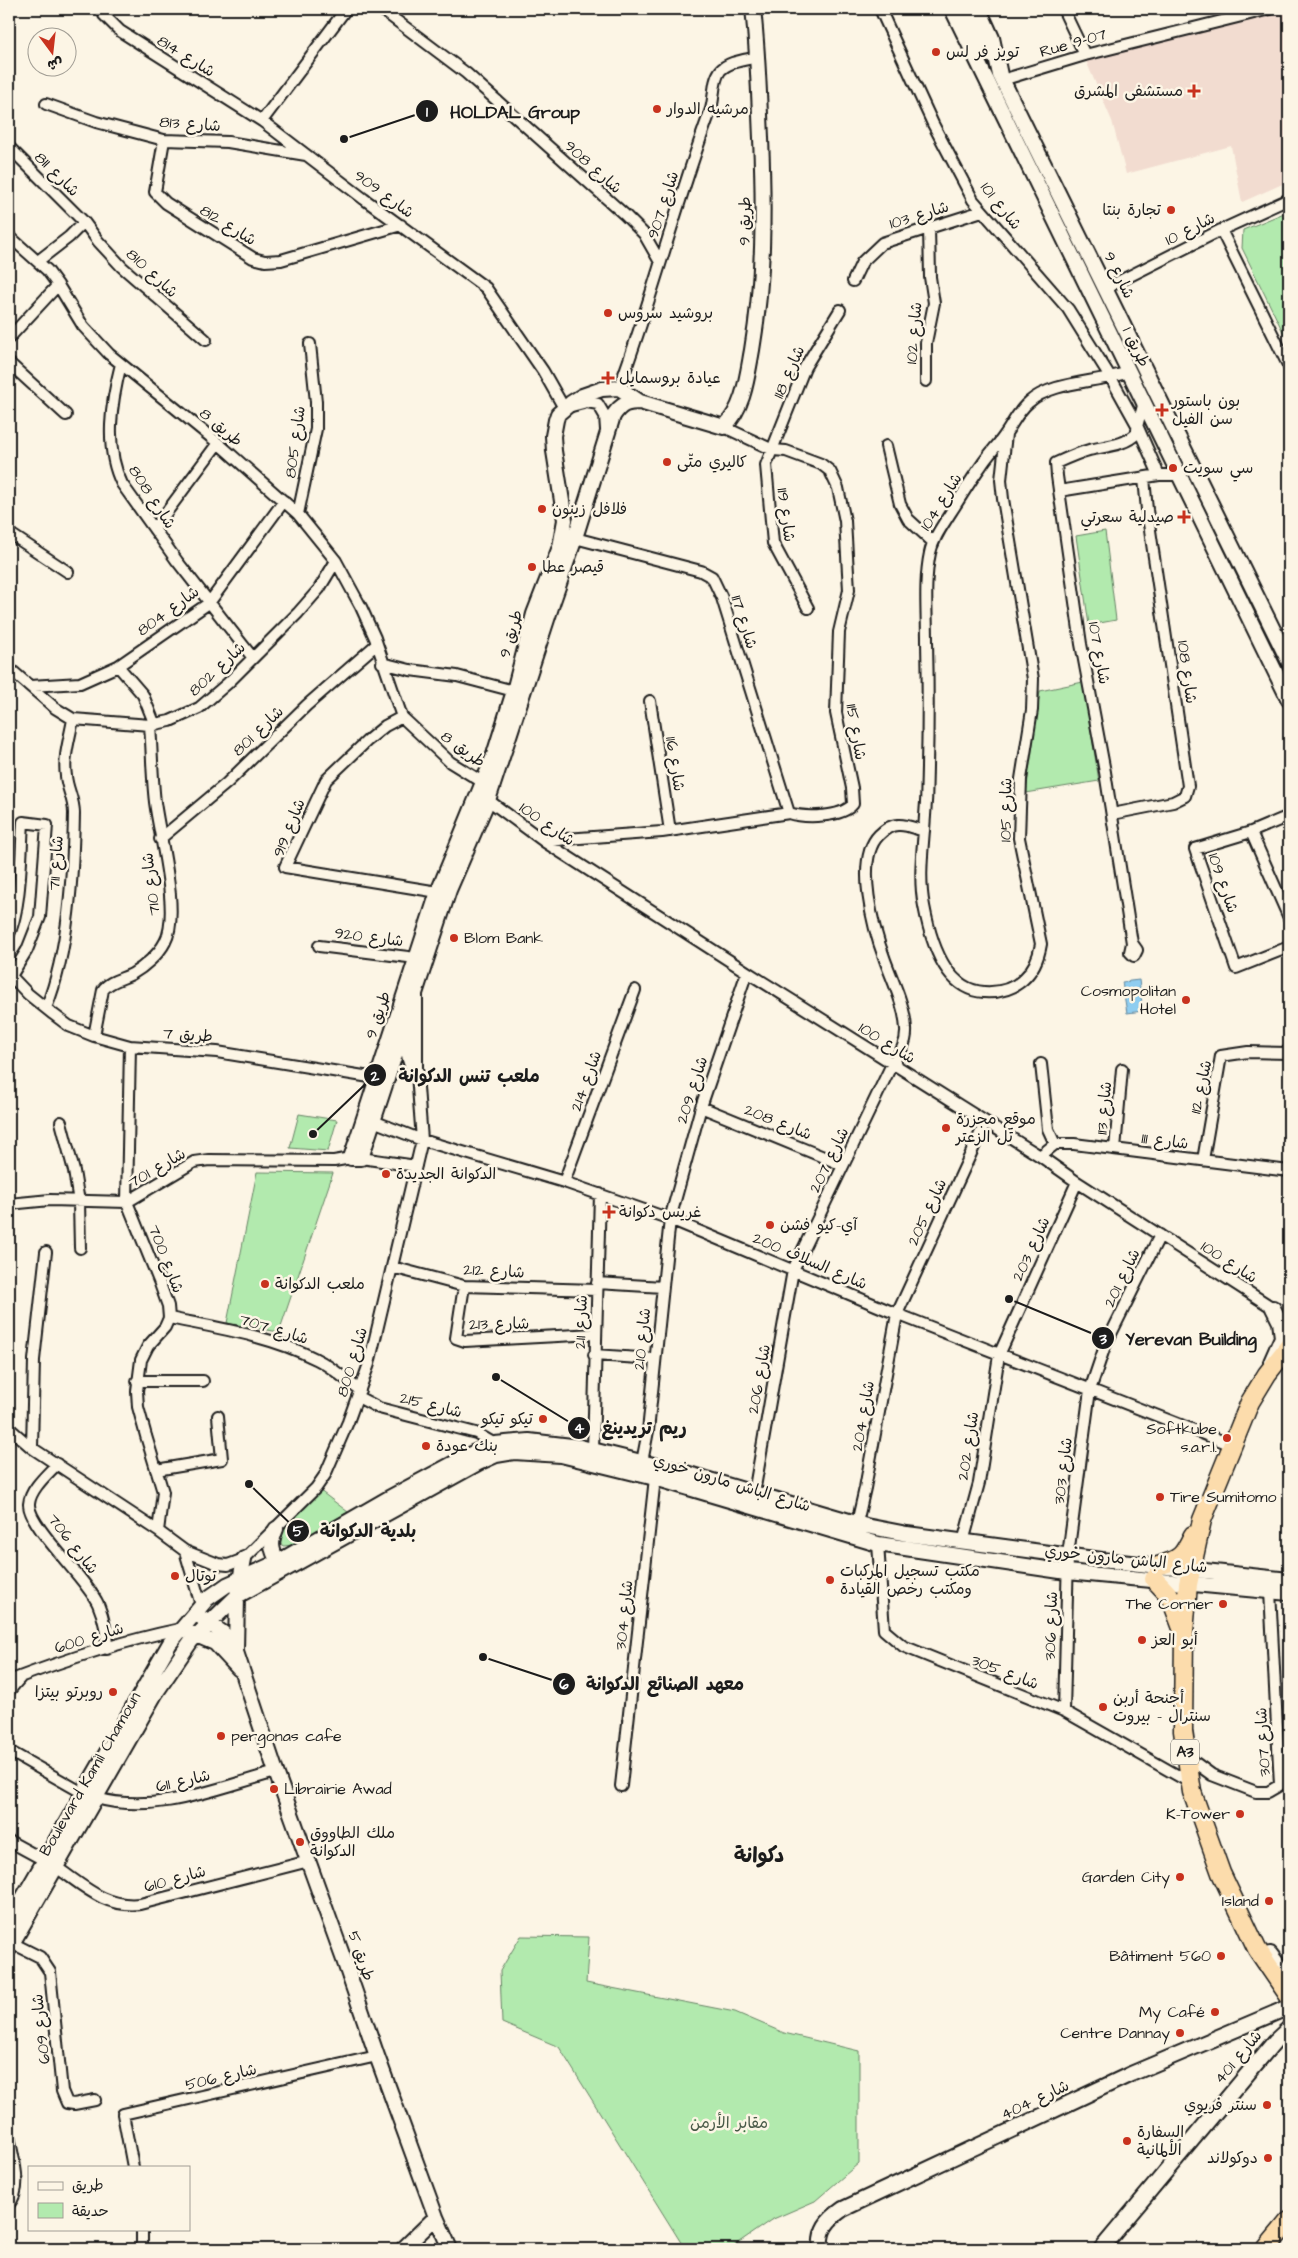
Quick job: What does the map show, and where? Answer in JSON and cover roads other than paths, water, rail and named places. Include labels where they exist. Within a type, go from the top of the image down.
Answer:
[{"type":"highway","name":"A3","points":[[1287,1337],[1250,1402],[1202,1520],[1189,1577],[1184,1633],[1183,1731],[1190,1783],[1202,1823],[1218,1865],[1257,1949],[1289,1996]]},
{"type":"highway","points":[[1184,1633],[1170,1596],[1156,1573],[1184,1554],[1202,1520]]},
{"type":"highway","points":[[1266,2249],[1289,2221]]},
{"type":"main road","name":"طريق 9","points":[[724,427],[733,416],[742,395],[747,376],[759,297],[764,203],[758,57],[753,9]]},
{"type":"main road","points":[[943,9],[955,34],[986,82]]},
{"type":"main road","name":"طريق 1","points":[[952,9],[1289,700]]},
{"type":"main road","points":[[967,9],[1001,78]]},
{"type":"main road","name":"شارع 9","points":[[979,9],[992,38],[1001,78],[1289,662]]},
{"type":"main road","points":[[564,408],[592,392],[619,388],[640,402],[724,427]]},
{"type":"main road","name":"9 طريق","points":[[381,1079],[408,1012],[450,890],[488,800],[575,538],[611,420],[618,408],[628,402],[640,402]]},
{"type":"main road","name":"9 طريق","points":[[356,1158],[416,958],[438,892],[458,839],[484,783],[514,691],[534,614],[563,537],[565,520],[553,436],[556,420],[564,408]]},
{"type":"main road","points":[[408,1012],[410,1063],[417,1074]]},
{"type":"main road","points":[[1273,1308],[1289,1312]]},
{"type":"main road","points":[[1273,1308],[1287,1337]]},
{"type":"main road","points":[[1267,1374],[1289,1358]]},
{"type":"main road","name":"Boulevard Kamil Chamoun","points":[[10,1946],[51,1864],[170,1643],[197,1609],[217,1590],[278,1562],[389,1498],[475,1452],[495,1444],[529,1440],[552,1442],[642,1462],[857,1523],[907,1534],[1068,1555],[1156,1573]]},
{"type":"main road","name":"شارع الباش مارون خوري","points":[[210,1623],[237,1596],[478,1463],[496,1455],[514,1452],[561,1456],[655,1478],[878,1544],[1068,1572],[1156,1573]]},
{"type":"main road","points":[[276,1529],[271,1539],[271,1550],[278,1562]]},
{"type":"main road","points":[[236,1652],[237,1596],[244,1559]]},
{"type":"main road","points":[[1156,1573],[1189,1577],[1289,1580]]},
{"type":"main road","name":"شارع الباش مارون خوري","points":[[1189,1577],[1289,1593]]},
{"type":"main road","points":[[197,1609],[223,1634],[236,1652]]},
{"type":"main road","name":"Boulevard Kamil Chamoun","points":[[89,1796],[175,1662],[197,1634],[210,1623]]},
{"type":"main road","points":[[180,1630],[197,1634],[220,1648],[242,1674]]},
{"type":"main road","name":"طريق 5","points":[[236,1652],[276,1772],[377,2056],[436,2217],[450,2249]]},
{"type":"main road","name":"Boulevard Kamil Chamoun","points":[[9,1922],[51,1864]]},
{"type":"main road","name":"A3","points":[[1239,1910],[1289,1979]]},
{"type":"main road","name":"شارع 404","points":[[821,2249],[820,2238],[822,2229],[834,2215],[843,2209],[1131,2074],[1289,2007]]},
{"type":"main road","name":"شارع 401","points":[[1101,2249],[1274,2041],[1289,2028]]},
{"type":"main road","points":[[403,2249],[436,2217]]},
{"type":"street","name":"شارع 814","points":[[101,9],[104,15],[120,31],[262,121]]},
{"type":"street","points":[[262,121],[346,9]]},
{"type":"street","name":"شارع 908","points":[[381,9],[466,73],[625,215],[644,234],[660,262]]},
{"type":"street","name":"شارع 101","points":[[880,9],[933,124],[974,200],[1068,309],[1111,378],[1136,423],[1159,475]]},
{"type":"street","points":[[1063,9],[1085,54]]},
{"type":"street","name":"Rue 9-07","points":[[1001,78],[1085,54],[1270,9]]},
{"type":"street","name":"شارع 907","points":[[619,388],[711,109],[718,73],[724,67],[733,63],[758,57]]},
{"type":"street","name":"شارع 813","points":[[46,104],[96,122],[164,140],[228,142],[307,155]]},
{"type":"street","name":"شارع 909","points":[[262,121],[486,288],[543,371],[564,408]]},
{"type":"street","name":"شارع 812","points":[[164,140],[155,192],[166,203],[253,258],[265,261],[281,260],[401,225]]},
{"type":"street","name":"شارع 811","points":[[9,147],[84,222]]},
{"type":"street","name":"شارع 10","points":[[1106,288],[1221,230],[1289,199]]},
{"type":"street","name":"شارع 103","points":[[853,281],[862,262],[882,243],[982,211]]},
{"type":"street","points":[[38,261],[69,238],[84,222]]},
{"type":"street","name":"شارع 810","points":[[84,222],[98,241],[135,279],[206,340]]},
{"type":"street","name":"شارع 102","points":[[926,381],[926,344],[934,303],[930,277],[930,227]]},
{"type":"street","points":[[1221,230],[1289,365]]},
{"type":"street","name":"طريق 8","points":[[9,236],[38,261],[58,285],[83,326],[121,364],[218,443],[298,514],[336,561],[361,607],[377,644],[402,718],[450,762],[484,783]]},
{"type":"street","points":[[9,338],[58,285]]},
{"type":"street","name":"شارع 118","points":[[773,450],[805,367],[840,310]]},
{"type":"street","name":"شارع 805","points":[[298,514],[316,429],[316,402],[310,344]]},
{"type":"street","points":[[9,363],[66,415]]},
{"type":"street","name":"شارع 808","points":[[121,364],[115,384],[112,411],[112,460],[122,484],[209,603],[253,658]]},
{"type":"street","name":"شارع 104","points":[[924,831],[928,719],[927,589],[930,552],[933,542],[981,465],[1006,434],[1018,413],[1030,400],[1056,388],[1111,378],[1128,372]]},
{"type":"street","name":"شارع 107","points":[[1132,943],[1112,814],[1081,644],[1056,463],[1068,457],[1130,439],[1137,433],[1136,423],[1143,408],[1143,400]]},
{"type":"street","points":[[564,408],[587,402],[598,404],[605,416],[606,439]]},
{"type":"street","points":[[1136,423],[1147,426],[1161,436]]},
{"type":"street","name":"شارع 115","points":[[545,842],[670,831],[789,813],[802,817],[820,816],[846,810],[853,804],[852,788],[839,730],[836,698],[839,632],[847,603],[849,571],[843,512],[838,488],[830,471],[821,464],[786,451],[773,450],[724,427]]},
{"type":"street","name":"شارع 105","points":[[924,831],[921,855],[923,904],[932,940],[945,966],[954,978],[966,987],[979,992],[994,993],[1009,990],[1022,982],[1032,972],[1041,944],[1019,838],[1020,779],[1034,693],[1029,652],[1003,499],[1001,480],[1006,434]]},
{"type":"street","points":[[154,529],[218,443]]},
{"type":"street","points":[[886,446],[900,504],[908,519],[933,542]]},
{"type":"street","name":"شارع 119","points":[[773,450],[766,465],[773,543],[808,608]]},
{"type":"street","points":[[1059,491],[1159,475],[1180,475]]},
{"type":"street","name":"شارع 108","points":[[1112,814],[1173,802],[1185,796],[1188,786],[1147,510],[1144,478]]},
{"type":"street","name":"شارع 804","points":[[30,686],[80,683],[118,666],[209,603],[284,501]]},
{"type":"street","points":[[9,533],[68,572]]},
{"type":"street","name":"شارع 117","points":[[575,538],[701,570],[712,577],[724,606],[789,813]]},
{"type":"street","name":"شارع 802","points":[[9,668],[54,708],[73,719],[152,725],[170,721],[199,708],[228,683],[304,607],[336,561]]},
{"type":"street","name":"شارع 801","points":[[160,839],[227,782],[307,705],[377,644]]},
{"type":"street","points":[[382,663],[410,670],[457,676],[514,691]]},
{"type":"street","name":"شارع 710","points":[[94,1036],[103,990],[106,985],[133,973],[161,949],[168,935],[171,912],[154,789],[152,725],[143,695],[118,666]]},
{"type":"street","name":"شارع 116","points":[[650,701],[670,831]]},
{"type":"street","name":"شارع 919","points":[[402,718],[385,726],[326,780],[285,867],[438,892]]},
{"type":"street","name":"شارع 711","points":[[46,1008],[57,980],[62,955],[70,885],[74,804],[66,780],[65,767],[73,719]]},
{"type":"street","name":"شارع 100","points":[[488,800],[545,842],[985,1123],[1040,1156],[1273,1308]]},
{"type":"street","name":"شارع 109","points":[[1289,816],[1251,832],[1195,849],[1236,968],[1289,948]]},
{"type":"street","points":[[9,934],[14,924],[23,822],[47,825],[40,917],[27,950],[10,975]]},
{"type":"street","name":"شارع 207","points":[[793,1270],[892,1064],[905,1042],[906,1029],[899,997],[884,958],[869,903],[867,875],[869,854],[873,842],[889,826],[899,824],[924,831]]},
{"type":"street","points":[[1251,832],[1289,918]]},
{"type":"street","name":"شارع 920","points":[[319,946],[416,958]]},
{"type":"street","name":"شارع 209","points":[[670,1219],[701,1107],[747,972]]},
{"type":"street","name":"7 طريق","points":[[10,975],[28,994],[69,1026],[94,1036],[130,1046],[217,1052],[381,1079]]},
{"type":"street","name":"800 شارع","points":[[244,1559],[321,1483],[359,1394],[373,1349],[422,1140],[417,1074],[417,984]]},
{"type":"street","name":"شارع 214","points":[[564,1182],[635,990]]},
{"type":"street","name":"شارع 700","points":[[130,1046],[127,1202],[159,1281],[168,1306],[169,1318],[165,1327],[148,1346],[141,1360],[137,1381],[138,1407],[163,1492],[158,1531]]},
{"type":"street","name":"شارع 112","points":[[1203,1160],[1221,1056],[1248,1052],[1289,1052]]},
{"type":"street","points":[[1040,1156],[1055,1144],[1048,1128],[1041,1064]]},
{"type":"street","name":"شارع 113","points":[[1115,1149],[1122,1069]]},
{"type":"street","name":"شارع 208","points":[[701,1107],[843,1165]]},
{"type":"street","name":"200 شارع السلاف","points":[[368,1119],[422,1140],[564,1182],[670,1219],[897,1314],[1232,1445]]},
{"type":"street","points":[[61,1122],[74,1171],[79,1202],[80,1248]]},
{"type":"street","name":"شارع 205","points":[[897,1314],[985,1123]]},
{"type":"street","name":"شارع 111","points":[[1055,1144],[1074,1144],[1289,1171]]},
{"type":"street","name":"شارع 701","points":[[9,1204],[50,1200],[127,1202],[194,1162],[209,1160],[334,1161],[356,1158],[416,1166]]},
{"type":"street","name":"شارع 203","points":[[999,1355],[1078,1182]]},
{"type":"street","name":"شارع 211","points":[[593,1451],[594,1355],[600,1194]]},
{"type":"street","name":"شارع 210","points":[[642,1462],[648,1431],[670,1219]]},
{"type":"street","name":"شارع 201","points":[[1090,1390],[1105,1346],[1160,1235]]},
{"type":"street","points":[[32,1448],[34,1360],[46,1252]]},
{"type":"street","name":"شارع 212","points":[[392,1267],[464,1286],[663,1287]]},
{"type":"street","name":"شارع 206","points":[[754,1493],[793,1270]]},
{"type":"street","name":"شارع 213","points":[[464,1286],[456,1338],[465,1342],[595,1334]]},
{"type":"street","name":"شارع 204","points":[[857,1523],[897,1314]]},
{"type":"street","name":"شارع 707","points":[[169,1318],[225,1329],[292,1348],[326,1364],[359,1394]]},
{"type":"street","points":[[594,1355],[655,1359]]},
{"type":"street","name":"شارع 202","points":[[963,1542],[979,1483],[999,1355]]},
{"type":"street","points":[[137,1381],[203,1381]]},
{"type":"street","name":"شارع 303","points":[[1068,1572],[1068,1555],[1090,1390]]},
{"type":"street","name":"شارع 215","points":[[359,1394],[379,1408],[476,1433],[495,1444]]},
{"type":"street","points":[[156,1470],[222,1459],[218,1416]]},
{"type":"street","points":[[9,1428],[32,1448],[158,1531],[185,1551],[218,1564],[228,1565],[244,1559]]},
{"type":"street","name":"شارع 706","points":[[57,1464],[34,1492],[29,1506],[32,1516],[98,1602],[104,1624],[107,1649]]},
{"type":"street","name":"شارع 304","points":[[621,1786],[655,1478]]},
{"type":"street","name":"شارع 305","points":[[878,1544],[884,1630],[903,1646],[918,1654],[1064,1711],[1190,1783]]},
{"type":"street","points":[[185,1551],[197,1609]]},
{"type":"street","name":"شارع 306","points":[[1064,1711],[1068,1572]]},
{"type":"street","name":"شارع 307","points":[[1186,1755],[1212,1775],[1256,1792],[1268,1792],[1280,1785],[1270,1591]]},
{"type":"street","name":"شارع 600","points":[[9,1681],[107,1649],[180,1630]]},
{"type":"street","points":[[9,1691],[21,1676]]},
{"type":"street","name":"شارع 611","points":[[9,1751],[89,1796],[111,1802],[131,1804],[174,1801],[276,1772]]},
{"type":"street","name":"شارع 610","points":[[9,1841],[51,1864],[104,1899],[116,1904],[128,1905],[140,1904],[309,1861]]},
{"type":"street","name":"شارع 609","points":[[10,1946],[40,1957],[50,1972],[64,2100],[74,2104],[95,2100]]},
{"type":"street","name":"شارع 506","points":[[133,2166],[123,2114],[377,2056]]},
{"type":"street","points":[[9,2136],[16,2184],[14,2198],[9,2204]]},
{"type":"street","points":[[142,2230],[142,2246]]},
{"type":"water","points":[[1139,980],[1143,1011],[1127,1013],[1122,982]]},
{"type":"place","name":"تويز فر لس","points":[[936,52]]},
{"type":"place","name":"مستشفى المشرق","points":[[1194,91]]},
{"type":"place","name":"مرشيه الدوار","points":[[657,109]]},
{"type":"place","name":"HOLDAL Group","points":[[344,139]]},
{"type":"place","name":"تجارة بنتا","points":[[1171,210]]},
{"type":"place","name":"بروشيد سروس","points":[[608,313]]},
{"type":"place","name":"عيادة بروسمايل","points":[[608,378]]},
{"type":"place","name":"بون باستور سن الفيل","points":[[1162,410]]},
{"type":"place","name":"كاليري متّى","points":[[667,462]]},
{"type":"place","name":"سي سويت","points":[[1173,468]]},
{"type":"place","name":"فلافل زينون","points":[[542,509]]},
{"type":"place","name":"صيدلية سعرتي","points":[[1184,517]]},
{"type":"place","name":"قيصر عطا","points":[[532,567]]},
{"type":"place","name":"Blom Bank","points":[[454,938]]},
{"type":"place","name":"Cosmopolitan Hotel","points":[[1186,1000]]},
{"type":"place","name":"موقع مجزرة تل الزعتر","points":[[946,1128]]},
{"type":"place","name":"ملعب تنس الدكوانة","points":[[313,1134]]},
{"type":"place","name":"الدكوانة الجديدة","points":[[386,1174]]},
{"type":"place","name":"غريس دكوانة","points":[[609,1212]]},
{"type":"place","name":"آي-كيو فشن","points":[[770,1225]]},
{"type":"place","name":"ملعب الدكوانة","points":[[265,1284]]},
{"type":"place","name":"Yerevan Building","points":[[1009,1299]]},
{"type":"place","name":"ريم تريدينغ","points":[[496,1377]]},
{"type":"place","name":"تيكو تيكو","points":[[543,1419]]},
{"type":"place","name":"Softkube s.a.r.l.","points":[[1227,1438]]},
{"type":"place","name":"بنك عودة","points":[[426,1446]]},
{"type":"place","name":"بلدية الدكوانة","points":[[249,1484]]},
{"type":"place","name":"Tire Sumitomo","points":[[1160,1497]]},
{"type":"place","name":"توتال","points":[[175,1576]]},
{"type":"place","name":"مكتب تسجيل المركبات ومكتب رخص القيادة","points":[[830,1580]]},
{"type":"place","name":"The Corner","points":[[1223,1604]]},
{"type":"place","name":"أبو العز","points":[[1142,1640]]},
{"type":"place","name":"معهد الصنائع الدكوانة","points":[[483,1657]]},
{"type":"place","name":"روبرتو بيتزا","points":[[113,1692]]},
{"type":"place","name":"أجنحة أربن سنترال - بيروت","points":[[1103,1707]]},
{"type":"place","name":"pergonas cafe","points":[[221,1736]]},
{"type":"place","name":"Librairie Awad","points":[[274,1789]]},
{"type":"place","name":"K-Tower","points":[[1240,1814]]},
{"type":"place","name":"ملك الطاووق الدكوانة","points":[[300,1842]]},
{"type":"place","name":"Garden City","points":[[1180,1877]]},
{"type":"place","name":"Island","points":[[1269,1901]]},
{"type":"place","name":"Bâtiment 560","points":[[1221,1956]]},
{"type":"place","name":"My Café","points":[[1215,2012]]},
{"type":"place","name":"Centre Dannay","points":[[1180,2033]]},
{"type":"place","name":"سنتر فريوي","points":[[1267,2105]]},
{"type":"place","name":"السفارة الألمانية","points":[[1127,2141]]},
{"type":"place","name":"دوكولاند","points":[[1268,2158]]},
{"type":"district","name":"دكوانة","points":[[759,1855]]},
{"type":"park label","name":"مقابر الأرمن","points":[[729,2123]]}]
